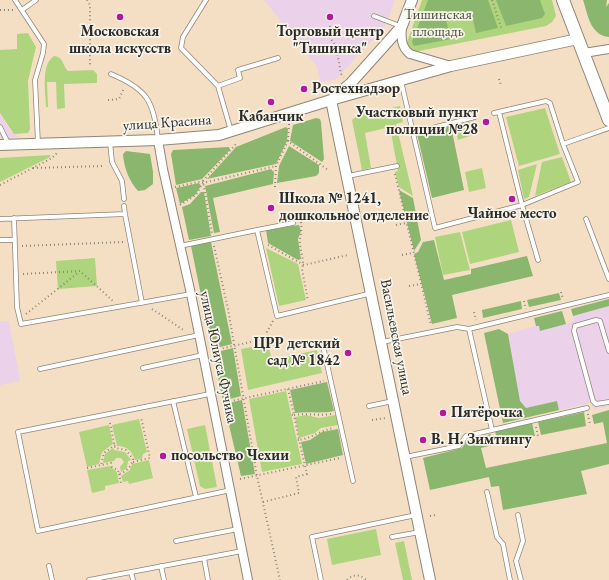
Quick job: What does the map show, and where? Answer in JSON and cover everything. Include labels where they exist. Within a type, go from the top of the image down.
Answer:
[{"type":"main road","points":[[563,0],[609,120]]},
{"type":"street","points":[[331,100],[350,84],[402,26],[412,0]]},
{"type":"street","points":[[402,26],[402,40],[406,51],[410,54],[451,66]]},
{"type":"street","points":[[331,100],[451,66],[578,39]]},
{"type":"street","points":[[584,53],[609,49]]},
{"type":"street","name":"улица Красина","points":[[5,145],[158,140],[219,135],[331,100]]},
{"type":"street","name":"Васильевская улица","points":[[331,100],[430,580]]},
{"type":"street","name":"улица Юлиуса Фучика","points":[[158,140],[191,294],[196,336],[203,355],[248,580]]},
{"type":"lane","points":[[15,0],[42,40],[44,49],[35,80],[38,144]]},
{"type":"lane","points":[[22,10],[36,0]]},
{"type":"lane","points":[[206,0],[183,37],[181,48],[218,86],[231,131]]},
{"type":"lane","points":[[374,16],[402,26]]},
{"type":"lane","points":[[218,86],[240,78],[238,70],[278,58]]},
{"type":"lane","points":[[112,74],[128,81],[142,91],[149,99],[158,140]]},
{"type":"lane","points":[[401,80],[435,228],[522,205],[578,182],[563,144],[550,103],[546,101],[497,112],[522,205],[538,260]]},
{"type":"lane","points":[[414,133],[475,118]]},
{"type":"lane","points":[[0,127],[5,145]]},
{"type":"lane","points":[[563,144],[609,128]]},
{"type":"lane","points":[[110,141],[112,162],[122,180],[124,199]]},
{"type":"lane","points":[[348,177],[395,166]]},
{"type":"lane","points":[[124,206],[142,303]]},
{"type":"lane","points":[[0,219],[125,214]]},
{"type":"lane","points":[[14,218],[17,307],[22,324],[191,294]]},
{"type":"lane","points":[[586,219],[609,279]]},
{"type":"lane","points":[[180,246],[213,238],[293,223]]},
{"type":"lane","points":[[257,230],[277,316],[372,293]]},
{"type":"lane","points":[[0,240],[15,240]]},
{"type":"lane","points":[[382,342],[457,327],[469,329],[609,295]]},
{"type":"lane","points":[[609,348],[600,321],[596,320],[575,326],[574,331],[593,401],[596,404],[609,402]]},
{"type":"lane","points":[[469,329],[492,430]]},
{"type":"lane","points":[[40,369],[196,336]]},
{"type":"lane","points":[[323,346],[339,412],[353,481]]},
{"type":"lane","points":[[143,368],[203,355]]},
{"type":"lane","points":[[211,394],[18,432],[38,531],[231,490]]},
{"type":"lane","points":[[173,401],[196,497]]},
{"type":"lane","points":[[369,406],[394,401]]},
{"type":"lane","points":[[405,457],[459,446],[466,436],[587,408]]},
{"type":"lane","points":[[339,412],[344,411]]},
{"type":"lane","points":[[487,492],[497,537],[503,544],[510,580]]},
{"type":"lane","points":[[321,580],[312,537],[416,515]]},
{"type":"lane","points":[[518,515],[523,541],[516,560],[521,580]]},
{"type":"lane","points":[[176,542],[238,529]]},
{"type":"lane","points":[[392,537],[420,532]]},
{"type":"lane","points":[[89,580],[115,578],[131,572],[243,551]]},
{"type":"lane","points":[[204,558],[208,580]]},
{"type":"lane","points":[[49,566],[52,580]]},
{"type":"lane","points":[[161,566],[164,580]]},
{"type":"lane","points":[[131,572],[132,580]]},
{"type":"path","points":[[87,0],[90,5],[90,65]]},
{"type":"path","points":[[492,0],[502,30]]},
{"type":"path","points":[[0,10],[14,10]]},
{"type":"path","points":[[330,26],[327,34],[336,46],[341,74],[345,78]]},
{"type":"path","points":[[499,79],[500,85]]},
{"type":"path","points":[[108,100],[119,99],[128,81]]},
{"type":"path","points":[[275,187],[276,166],[288,141],[290,124]]},
{"type":"path","points":[[288,141],[328,170]]},
{"type":"path","points":[[179,205],[196,195],[203,182],[236,144]]},
{"type":"path","points":[[0,185],[52,158],[58,152]]},
{"type":"path","points":[[33,168],[103,166]]},
{"type":"path","points":[[175,187],[276,166]]},
{"type":"path","points":[[395,166],[406,223],[432,332]]},
{"type":"path","points":[[203,182],[257,476],[280,580]]},
{"type":"path","points":[[300,221],[302,231],[300,239],[304,264],[302,269],[310,308]]},
{"type":"path","points":[[396,225],[406,223]]},
{"type":"path","points":[[259,241],[304,264],[348,255]]},
{"type":"path","points":[[15,246],[130,242]]},
{"type":"path","points":[[402,255],[414,253]]},
{"type":"path","points":[[16,274],[80,271],[120,307]]},
{"type":"path","points":[[20,319],[80,271]]},
{"type":"path","points":[[409,286],[421,284]]},
{"type":"path","points":[[142,303],[196,336]]},
{"type":"path","points":[[211,352],[268,338],[267,332],[277,316]]},
{"type":"path","points":[[222,403],[330,379]]},
{"type":"path","points":[[263,502],[299,493],[296,477],[307,474],[298,440],[288,389]]},
{"type":"path","points":[[587,408],[590,425]]},
{"type":"path","points":[[293,415],[305,413],[320,416],[339,412]]},
{"type":"path","points":[[119,474],[125,472],[130,462],[150,458],[141,417]]},
{"type":"path","points":[[372,420],[386,418]]},
{"type":"path","points":[[110,423],[116,448],[126,450],[131,454],[133,462]]},
{"type":"path","points":[[298,440],[310,438],[322,430],[342,427]]},
{"type":"path","points":[[101,465],[104,453],[115,445]]},
{"type":"path","points":[[240,479],[348,456]]},
{"type":"path","points":[[87,468],[111,463],[114,469],[118,470],[121,483]]},
{"type":"path","points":[[430,516],[436,515]]},
{"type":"path","points":[[347,580],[355,575],[360,575],[366,580]]},
{"type":"shaded area","points":[[264,0],[395,0],[384,28],[336,79],[321,83],[317,67]]},
{"type":"shaded area","points":[[0,114],[11,132],[19,137],[0,138]]},
{"type":"shaded area","points":[[609,306],[609,406],[594,410],[591,403],[559,410],[557,401],[526,408],[520,401],[508,334],[539,325],[541,331],[574,321],[573,316]]},
{"type":"shaded area","points":[[0,321],[9,321],[20,381],[0,385]]},
{"type":"green space","name":"Тишинская площадь","points":[[422,0],[552,0],[556,16],[552,22],[546,26],[414,52],[408,47],[407,42]]},
{"type":"green space","points":[[428,0],[488,0],[498,28],[476,33],[471,11],[445,16],[451,39],[414,46],[412,42]]},
{"type":"green space","points":[[496,0],[540,0],[545,14],[542,18],[506,26]]},
{"type":"green space","points":[[583,0],[607,0],[606,7],[609,3],[609,37],[598,32],[594,28],[588,18]]},
{"type":"green space","points":[[28,33],[36,47],[28,81],[30,129],[28,133],[14,134],[0,113],[0,50],[17,49],[17,34]]},
{"type":"green space","points":[[54,56],[60,58],[68,71],[93,70],[97,74],[97,83],[64,84],[65,108],[57,109],[56,82],[47,82],[48,107],[46,107],[45,72],[50,60]]},
{"type":"green space","points":[[400,106],[403,122],[396,124],[413,196],[399,187],[395,172],[398,171],[390,127],[365,133],[371,168],[362,170],[352,120],[357,116]]},
{"type":"green space","points":[[545,108],[560,154],[519,166],[506,117]]},
{"type":"green space","points":[[316,118],[320,119],[321,122],[324,159],[322,162],[290,141],[293,125]]},
{"type":"green space","points":[[469,120],[473,135],[458,140],[454,124]]},
{"type":"green space","points":[[451,126],[464,190],[432,198],[417,134]]},
{"type":"green space","points":[[286,127],[288,129],[287,141],[276,164],[207,179],[236,147]]},
{"type":"green space","points":[[289,146],[319,165],[319,173],[316,176],[277,183],[279,166]]},
{"type":"green space","points":[[229,147],[230,150],[202,179],[176,185],[171,154],[173,150]]},
{"type":"green space","points":[[126,151],[150,154],[153,184],[145,190],[138,191],[130,179],[123,154]]},
{"type":"green space","points":[[50,155],[50,157],[0,182],[0,158]]},
{"type":"green space","points":[[562,157],[571,182],[535,196],[542,162]]},
{"type":"green space","points":[[537,164],[529,197],[524,199],[518,170]]},
{"type":"green space","points":[[482,168],[486,188],[469,192],[465,172]]},
{"type":"green space","points":[[271,169],[274,172],[273,184],[213,198],[220,232],[214,233],[205,186]]},
{"type":"green space","points":[[199,183],[201,186],[195,195],[180,204],[176,188]]},
{"type":"green space","points":[[399,190],[413,198],[421,240],[414,251]]},
{"type":"green space","points":[[201,192],[204,192],[211,236],[189,240],[182,207],[190,204]]},
{"type":"green space","points":[[511,220],[519,252],[470,264],[462,232]]},
{"type":"green space","points":[[299,225],[301,231],[298,239],[301,259],[298,260],[268,243],[266,230]]},
{"type":"green space","points":[[460,232],[470,270],[443,275],[435,237]]},
{"type":"green space","points":[[434,240],[444,280],[471,274],[471,269],[527,256],[533,276],[452,295],[457,318],[432,324],[414,254],[418,252],[423,242]]},
{"type":"green space","points":[[211,242],[232,344],[212,349],[191,246]]},
{"type":"green space","points":[[266,248],[298,264],[306,300],[279,306]]},
{"type":"green space","points":[[95,258],[97,286],[58,289],[56,261]]},
{"type":"green space","points":[[559,293],[561,300],[529,307],[527,300]]},
{"type":"green space","points":[[609,299],[609,306],[573,316],[571,309]]},
{"type":"green space","points":[[521,301],[522,309],[483,318],[482,310]]},
{"type":"green space","points":[[562,311],[566,324],[540,331],[539,326],[536,326],[534,318]]},
{"type":"green space","points":[[499,329],[508,334],[520,401],[526,408],[557,401],[559,410],[503,423],[484,333]]},
{"type":"green space","points":[[268,344],[272,360],[317,350],[322,373],[248,390],[241,349]]},
{"type":"green space","points":[[233,348],[241,396],[223,401],[213,353]]},
{"type":"green space","points":[[327,382],[334,411],[295,413],[290,390]]},
{"type":"green space","points":[[286,391],[302,464],[262,472],[249,399]]},
{"type":"green space","points":[[242,400],[255,474],[241,476],[224,404]]},
{"type":"green space","points":[[609,410],[609,464],[581,471],[587,494],[503,510],[499,486],[491,487],[489,477],[430,490],[423,458],[462,448],[467,440],[491,434],[493,445],[481,448],[486,468],[607,443],[603,422],[594,424],[592,415]]},
{"type":"green space","points":[[584,412],[586,426],[541,435],[538,422]]},
{"type":"green space","points":[[306,415],[319,418],[336,415],[338,425],[321,428],[315,433],[299,438],[295,417]]},
{"type":"green space","points":[[139,419],[147,452],[143,454],[142,459],[135,460],[129,450],[124,447],[117,446],[112,425]]},
{"type":"green space","points":[[532,423],[535,436],[498,444],[495,431]]},
{"type":"green space","points":[[109,425],[113,444],[102,452],[99,464],[87,467],[79,432]]},
{"type":"green space","points":[[205,425],[217,487],[205,489],[200,486],[187,429]]},
{"type":"green space","points":[[338,429],[343,455],[306,464],[301,442],[310,440],[322,432]]},
{"type":"green space","points":[[113,448],[114,450],[125,452],[131,460],[128,461],[127,468],[121,472],[120,467],[124,462],[121,458],[116,458],[114,461],[103,463],[105,454]]},
{"type":"green space","points":[[149,460],[153,478],[129,484],[128,481],[123,482],[121,476],[130,470],[132,464]]},
{"type":"green space","points":[[110,466],[117,472],[119,483],[105,486],[105,490],[92,493],[87,470]]},
{"type":"green space","points":[[376,529],[381,555],[332,565],[327,539]]},
{"type":"green space","points":[[404,541],[412,580],[403,580],[395,543]]},
{"type":"place","name":"Московская школа искусств","points":[[120,17]]},
{"type":"place","name":"Торговый центр \"Тишинка\"","points":[[330,17]]},
{"type":"place","name":"Ростехнадзор","points":[[304,89]]},
{"type":"place","name":"Кабанчик","points":[[271,102]]},
{"type":"place","name":"Участковый пункт полиции №28","points":[[486,122]]},
{"type":"place","name":"Чайное место","points":[[512,199]]},
{"type":"place","name":"Школа № 1241, дошкольное отделение","points":[[271,208]]},
{"type":"place","name":"ЦРР детский сад № 1842","points":[[348,353]]},
{"type":"place","name":"Пятёрочка","points":[[443,413]]},
{"type":"place","name":"В. Н. Зимтингу","points":[[423,440]]},
{"type":"place","name":"посольство Чехии","points":[[163,456]]}]
